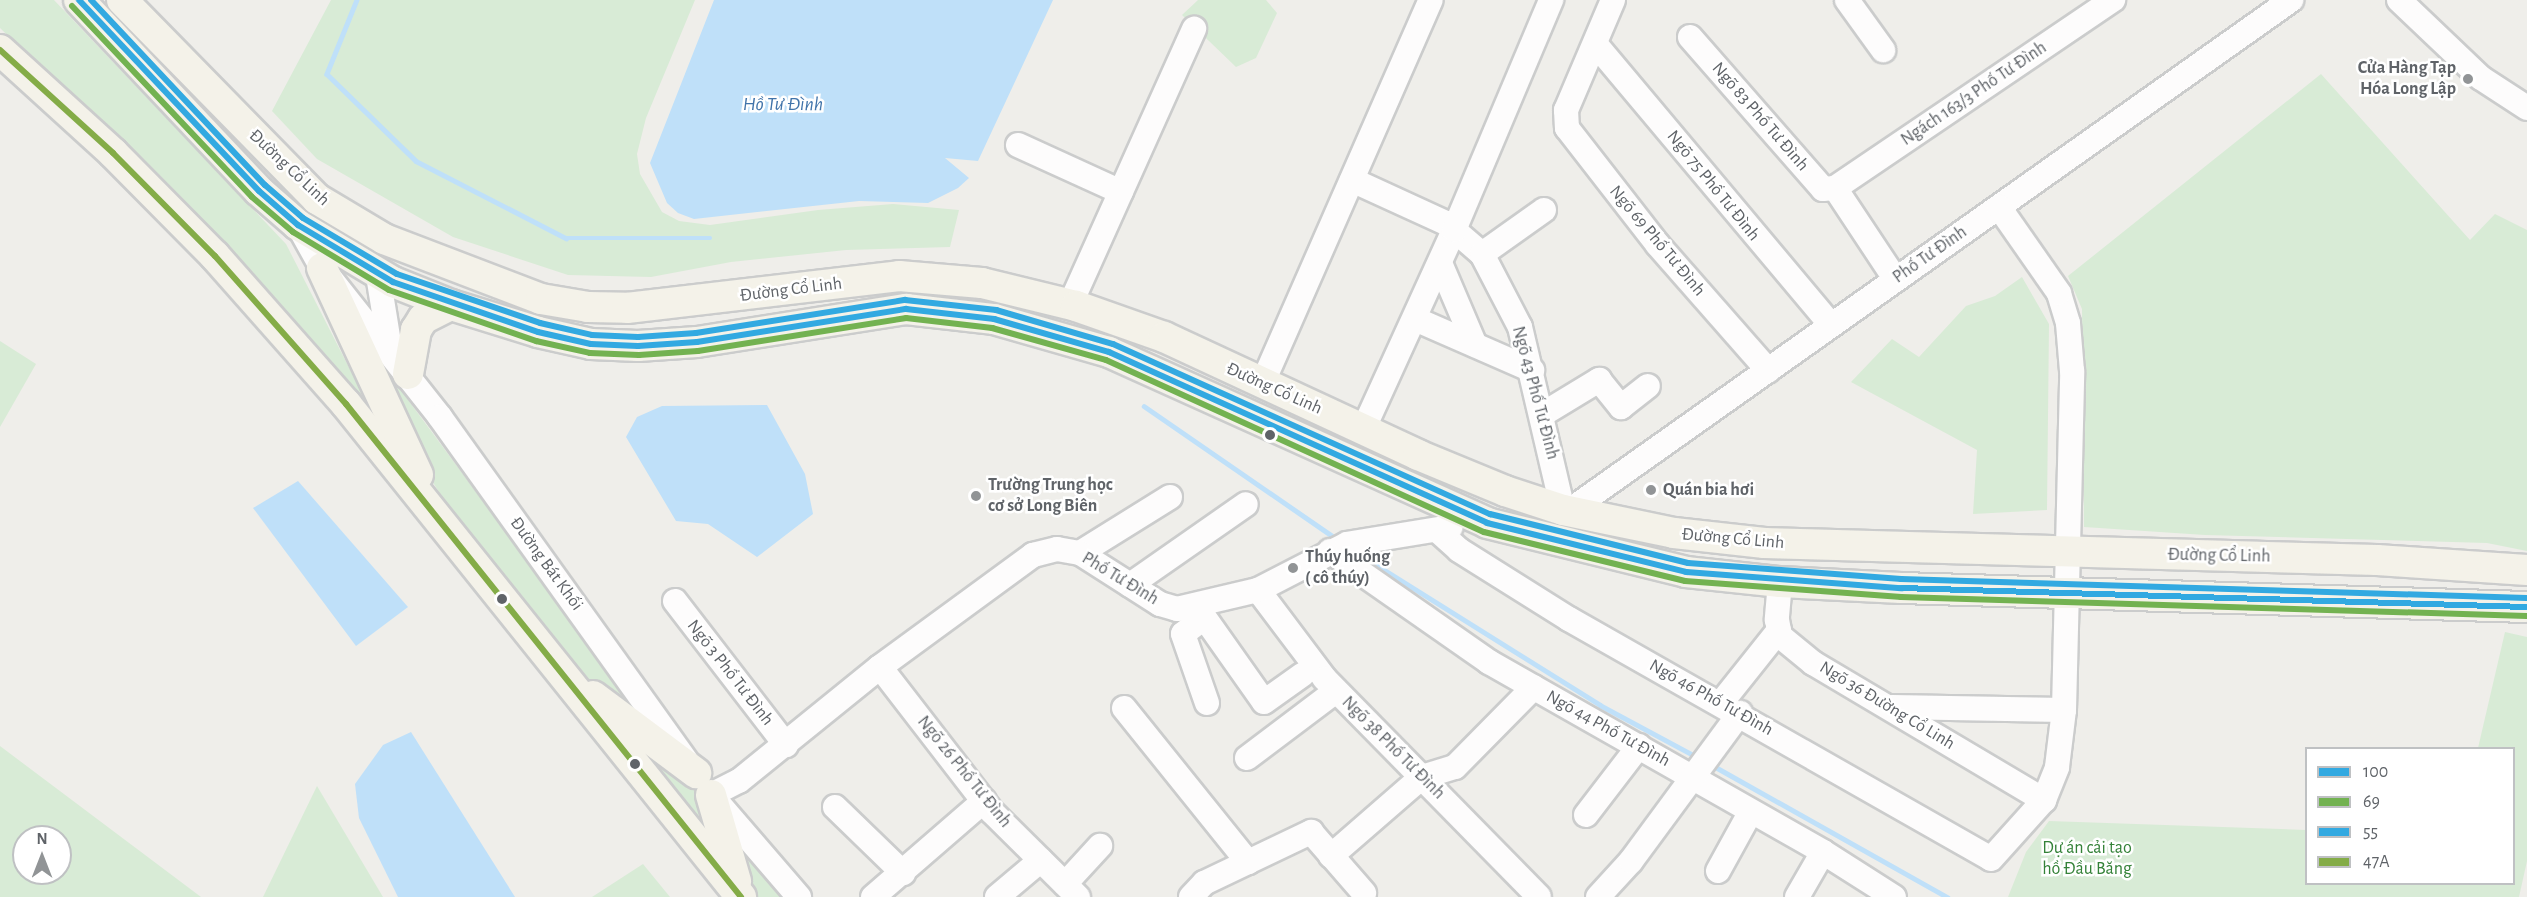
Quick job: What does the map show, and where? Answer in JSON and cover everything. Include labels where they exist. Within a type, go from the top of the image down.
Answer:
[{"type":"main road","name":"Đường Cổ Linh","points":[[79,0],[259,192],[298,225],[378,275],[451,306],[591,344],[638,346],[697,342],[859,314],[906,309],[952,312],[1067,339],[1150,369],[1487,523],[1675,570],[1780,582],[2527,607]]},
{"type":"main road","name":"Đường Cổ Linh","points":[[122,0],[317,199],[384,239],[529,295],[588,307],[627,308],[899,276],[982,283],[1070,305],[1164,337],[1363,430],[1505,491],[1566,510],[1674,533],[1764,543],[2377,560],[2527,570]]},
{"type":"main road","points":[[0,50],[113,153],[215,256],[346,404],[436,513],[556,670],[741,897]]},
{"type":"main road","points":[[322,268],[436,513]]},
{"type":"main road","points":[[400,363],[423,319],[451,306]]},
{"type":"main road","points":[[1150,369],[1164,337]]},
{"type":"main road","points":[[556,670],[703,784],[741,897]]},
{"type":"street","points":[[1263,382],[1431,0]]},
{"type":"street","points":[[1363,430],[1440,263],[1551,0]]},
{"type":"street","points":[[1597,45],[1613,0]]},
{"type":"street","points":[[1847,0],[1883,50]]},
{"type":"street","name":"Ngách 163/3 Phố Tư Đình","points":[[1835,188],[2113,0]]},
{"type":"street","name":"Phố Tư Đình","points":[[1566,510],[2292,0]]},
{"type":"street","points":[[2399,0],[2481,78],[2527,108]]},
{"type":"street","points":[[1070,305],[1194,29]]},
{"type":"street","name":"Ngõ 83 Phố Tư Đình","points":[[1690,37],[1823,189],[1835,188]]},
{"type":"street","name":"Ngõ 69 Phố Tư Đình","points":[[1597,45],[1569,103],[1565,119],[1574,139],[1658,245],[1768,370]]},
{"type":"street","name":"Ngõ 75 Phố Tư Đình","points":[[1597,45],[1831,326]]},
{"type":"street","points":[[1018,145],[1121,192]]},
{"type":"street","name":"Ngõ 43 Phố Tư Đình","points":[[1352,180],[1454,230],[1482,254],[1520,327],[1566,510]]},
{"type":"street","points":[[1835,188],[1896,280]]},
{"type":"street","points":[[1999,207],[2052,280],[2068,323],[2072,371],[2064,710],[2057,767],[2044,800]]},
{"type":"street","points":[[1482,254],[1544,210]]},
{"type":"street","name":"Đường Bát Khối","points":[[298,225],[322,268],[400,363],[703,784],[799,897]]},
{"type":"street","points":[[1440,263],[1475,345]]},
{"type":"street","points":[[378,275],[400,363]]},
{"type":"street","points":[[1415,319],[1532,370]]},
{"type":"street","points":[[1543,414],[1599,380],[1621,407],[1648,386]]},
{"type":"street","points":[[1080,553],[1170,497]]},
{"type":"street","points":[[1130,585],[1246,504]]},
{"type":"street","name":"Phố Tư Đình","points":[[703,784],[739,781],[880,667],[1033,555],[1058,549],[1080,553],[1160,604],[1200,613],[1258,590],[1337,548],[1487,523]]},
{"type":"street","name":"Ngõ 46 Phố Tư Đình","points":[[1437,530],[1459,550],[1569,619],[1731,708],[1991,859],[2044,800]]},
{"type":"street","name":"Ngõ 44 Phố Tư Đình","points":[[1337,548],[1489,662],[1639,746],[1701,767],[1751,810],[1894,897]]},
{"type":"street","points":[[1598,897],[1631,861],[1701,767],[1731,708],[1779,630],[1780,582]]},
{"type":"street","name":"Ngõ 38 Phố Tư Đình","points":[[1258,590],[1336,691],[1539,897]]},
{"type":"street","name":"Ngõ 3 Phố Tư Đình","points":[[675,601],[786,745]]},
{"type":"street","points":[[1207,703],[1182,634],[1200,613],[1264,702],[1302,675]]},
{"type":"street","name":"Ngõ 36 Đường Cổ Linh","points":[[1779,630],[1780,636],[1814,663],[2044,800]]},
{"type":"street","name":"Ngõ 26 Phố Tư Đình","points":[[880,667],[984,801],[1072,890]]},
{"type":"street","points":[[1331,856],[1422,777],[1455,767],[1534,687]]},
{"type":"street","points":[[1247,758],[1336,691]]},
{"type":"street","points":[[1890,707],[2064,710]]},
{"type":"street","points":[[1124,708],[1248,862]]},
{"type":"street","points":[[1586,815],[1639,746]]},
{"type":"street","points":[[873,897],[984,801]]},
{"type":"street","points":[[835,807],[903,873]]},
{"type":"street","points":[[1718,871],[1751,810]]},
{"type":"street","points":[[1191,897],[1204,883],[1311,832],[1364,893]]},
{"type":"street","points":[[1072,890],[1100,846]]},
{"type":"street","points":[[1797,897],[1823,852]]},
{"type":"street","points":[[997,897],[1041,860]]},
{"type":"green space","points":[[0,0],[54,0],[286,244],[386,440],[114,138],[0,28]]},
{"type":"green space","points":[[331,0],[695,0],[646,118],[637,154],[640,174],[662,212],[679,221],[710,225],[818,210],[893,204],[959,210],[950,247],[846,250],[731,262],[651,277],[568,275],[453,237],[317,159],[272,111]]},
{"type":"green space","points":[[1198,0],[1266,0],[1277,13],[1256,58],[1236,67],[1182,15]]},
{"type":"green space","points":[[2321,74],[2470,240],[2495,214],[2527,230],[2527,551],[2487,543],[2205,535],[2084,527],[2082,309],[2068,276]]},
{"type":"green space","points":[[2022,277],[2049,324],[2047,510],[1973,514],[1977,450],[1851,382],[1892,339],[1919,357],[1966,306],[1995,296]]},
{"type":"green space","points":[[363,339],[654,730],[639,724],[553,648],[473,548],[420,461]]},
{"type":"green space","points":[[0,341],[36,364],[0,427]]},
{"type":"green space","name":"Dự án cải tạo hồ Đầu Băng","points":[[2505,632],[2527,637],[2527,861],[2519,897],[2008,897],[2026,852],[2049,821],[2305,830],[2305,885],[2515,885],[2515,747],[2478,747]]},
{"type":"green space","points":[[593,702],[701,795],[729,870]]},
{"type":"green space","points":[[0,746],[201,897],[0,897]]},
{"type":"green space","points":[[317,786],[383,897],[263,897]]},
{"type":"green space","points":[[734,835],[784,897],[753,897]]},
{"type":"green space","points":[[643,864],[670,897],[592,897]]},
{"type":"water","name":"Hồ Tư Đình","points":[[714,0],[1053,0],[978,161],[945,158],[969,178],[958,188],[928,203],[859,201],[694,219],[678,213],[667,203],[650,163]]},
{"type":"water","points":[[767,405],[805,474],[813,514],[757,557],[708,524],[676,521],[626,437],[637,417],[662,406]]},
{"type":"water","points":[[298,481],[408,607],[356,646],[253,508]]},
{"type":"water","points":[[411,732],[515,897],[398,897],[359,818],[355,784],[383,745]]},
{"type":"waterway","points":[[357,0],[327,74],[416,161],[566,238],[710,238]]},
{"type":"waterway","points":[[1144,406],[1337,539]]},
{"type":"waterway","points":[[1354,551],[1600,705],[1699,758]]},
{"type":"waterway","points":[[1712,765],[1947,897]]},
{"type":"transit line","name":"100","points":[[79,0],[259,191],[298,225],[393,282],[538,332],[591,344],[638,346],[697,342],[906,309],[994,319],[1109,352],[1487,523],[1686,572],[1901,588],[2527,607]]},
{"type":"transit line","name":"55","points":[[91,0],[265,185],[303,218],[397,274],[540,323],[592,335],[638,337],[696,333],[905,300],[996,310],[1113,344],[1490,514],[1688,563],[1901,579],[2527,598]]},
{"type":"transit line","name":"69","points":[[72,6],[252,197],[293,232],[389,290],[536,341],[590,353],[639,355],[698,351],[906,318],[992,328],[1106,360],[1484,532],[1685,581],[1901,597],[2527,616]]},
{"type":"transit line","name":"47A","points":[[0,50],[113,153],[215,256],[346,404],[741,897]]},
{"type":"place","name":"Cửa Hàng Tạp Hóa Long Lập","points":[[2468,79]]},
{"type":"place","name":"Quán bia hơi","points":[[1651,490]]},
{"type":"place","name":"Trường Trung học cơ sở Long Biên","points":[[976,496]]},
{"type":"place","name":"Thúy huống ( cô thúy)","points":[[1293,568]]}]
